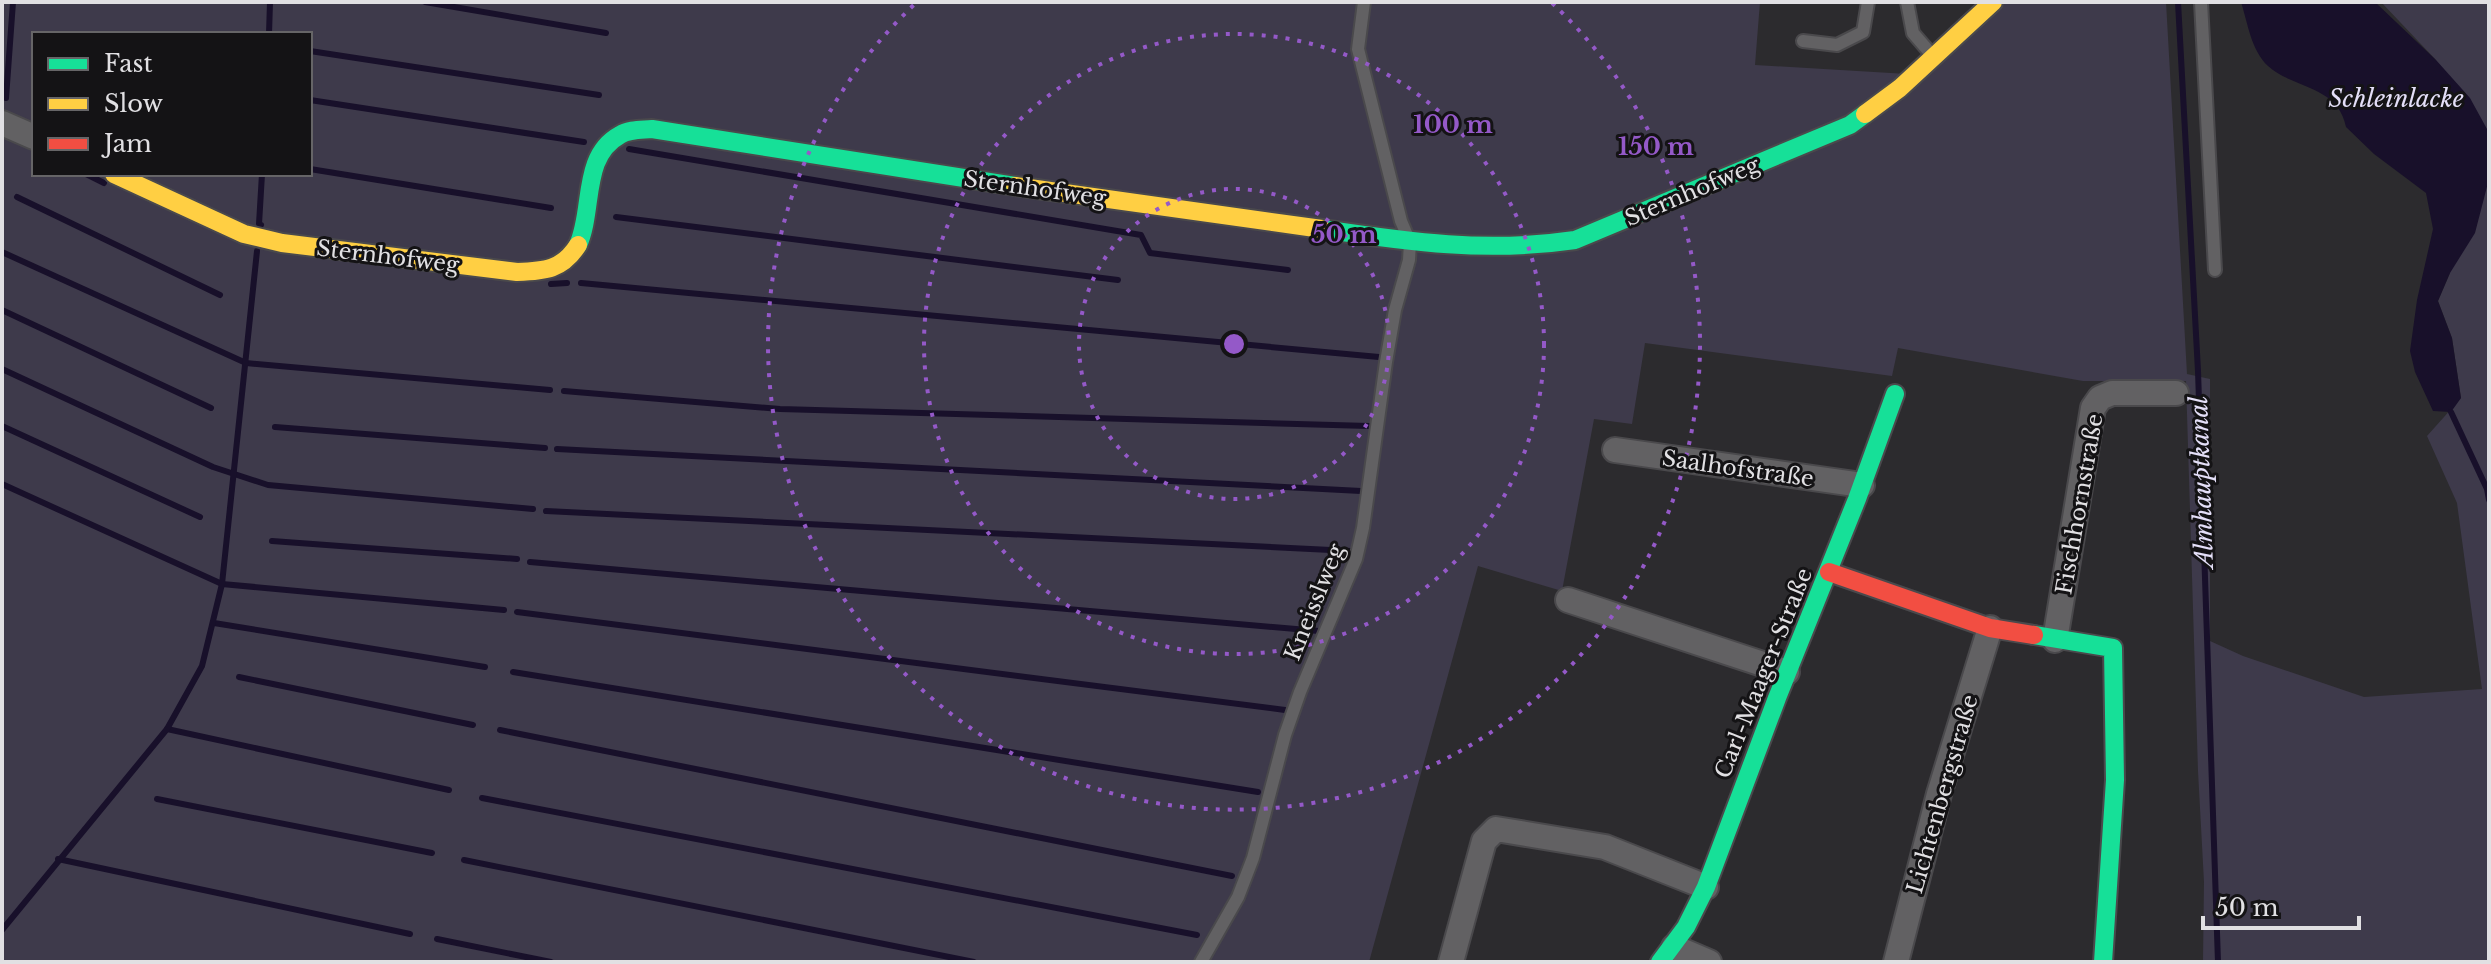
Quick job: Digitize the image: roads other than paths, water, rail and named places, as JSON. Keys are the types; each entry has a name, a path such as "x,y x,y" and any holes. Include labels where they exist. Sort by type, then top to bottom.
{"street":[{"name":"Sternhofweg","path":"118,176 244,234 282,243 517,272 546,270 570,259 584,233 590,181 602,150 622,134 652,129 939,175 1410,242 1486,248 1534,247 1575,240 1850,125 1900,88 1993,2"},
{"path":"2,123 32,136"},
{"name":"Fischhornstraße","path":"2055,640 2093,408 2100,398 2112,393 2176,393"},
{"name":"Carl-Maager-Straße","path":"1667,955 1691,922 1706,887 1895,394"},
{"name":"Saalhofstraße","path":"1615,450 1862,485"},
{"path":"1829,572 1990,628 2113,648 2115,780 2103,962"},
{"path":"1568,600 1787,672"},
{"name":"Lichtenbergstraße","path":"1896,962 1939,794 1990,628"},
{"path":"1451,962 1484,841 1496,829 1605,847 1706,887"},
{"path":"1667,955 1709,962"}],"lane":[{"path":"1364,2 1358,49 1401,221 1410,242"},
{"path":"1803,41 1837,45 1863,32 1868,2"},
{"path":"1907,2 1913,33 1933,57"},
{"path":"2201,2 2215,270"},
{"name":"Kneisslweg","path":"1201,962 1238,897 1253,858 1290,721 1356,559 1386,362 1395,310 1409,260 1410,242"}],"water":[{"name":"Schleinlacke","path":"2241,2 2375,2 2436,60 2470,98 2487,129 2489,179 2475,233 2450,273 2438,301 2452,338 2461,398 2451,412 2433,411 2415,372 2410,351 2417,300 2433,229 2426,193 2374,154 2346,127 2334,103 2313,89 2278,74 2262,60 2254,45"}],"waterway":[{"path":"6,98 13,2"},
{"path":"269,32 270,2"},
{"path":"425,2 606,33"},
{"name":"Almhauptkanal","path":"2178,2 2198,371 2218,962"},
{"path":"312,51 599,95"},
{"path":"312,100 584,142"},
{"path":"629,149 1141,235 1150,253 1288,270"},
{"path":"312,169 551,208"},
{"path":"90,176 104,183"},
{"path":"261,225 262,176"},
{"path":"17,197 220,295"},
{"path":"616,217 1118,280"},
{"path":"2,930 167,729 202,666 222,584 257,251"},
{"path":"2,252 246,363 550,390"},
{"path":"551,284 567,283"},
{"path":"581,283 1379,357"},
{"path":"2,310 211,408"},
{"path":"2,369 213,467 268,485 533,509"},
{"path":"564,391 780,409 1369,426"},
{"path":"2451,412 2487,489 2489,500"},
{"path":"2,426 200,517"},
{"path":"275,427 545,448"},
{"path":"557,449 1361,491"},
{"path":"2,484 222,584 504,610"},
{"path":"546,511 1351,551"},
{"path":"272,541 517,559"},
{"path":"530,562 1319,631"},
{"path":"517,612 1285,710"},
{"path":"214,623 485,667"},
{"path":"513,672 1258,792"},
{"path":"239,677 473,725"},
{"path":"167,729 449,790"},
{"path":"500,730 1232,876"},
{"path":"482,798 1197,935"},
{"path":"157,799 432,853"},
{"path":"58,859 410,934"},
{"path":"464,860 974,962"},
{"path":"437,939 551,962"}]}
